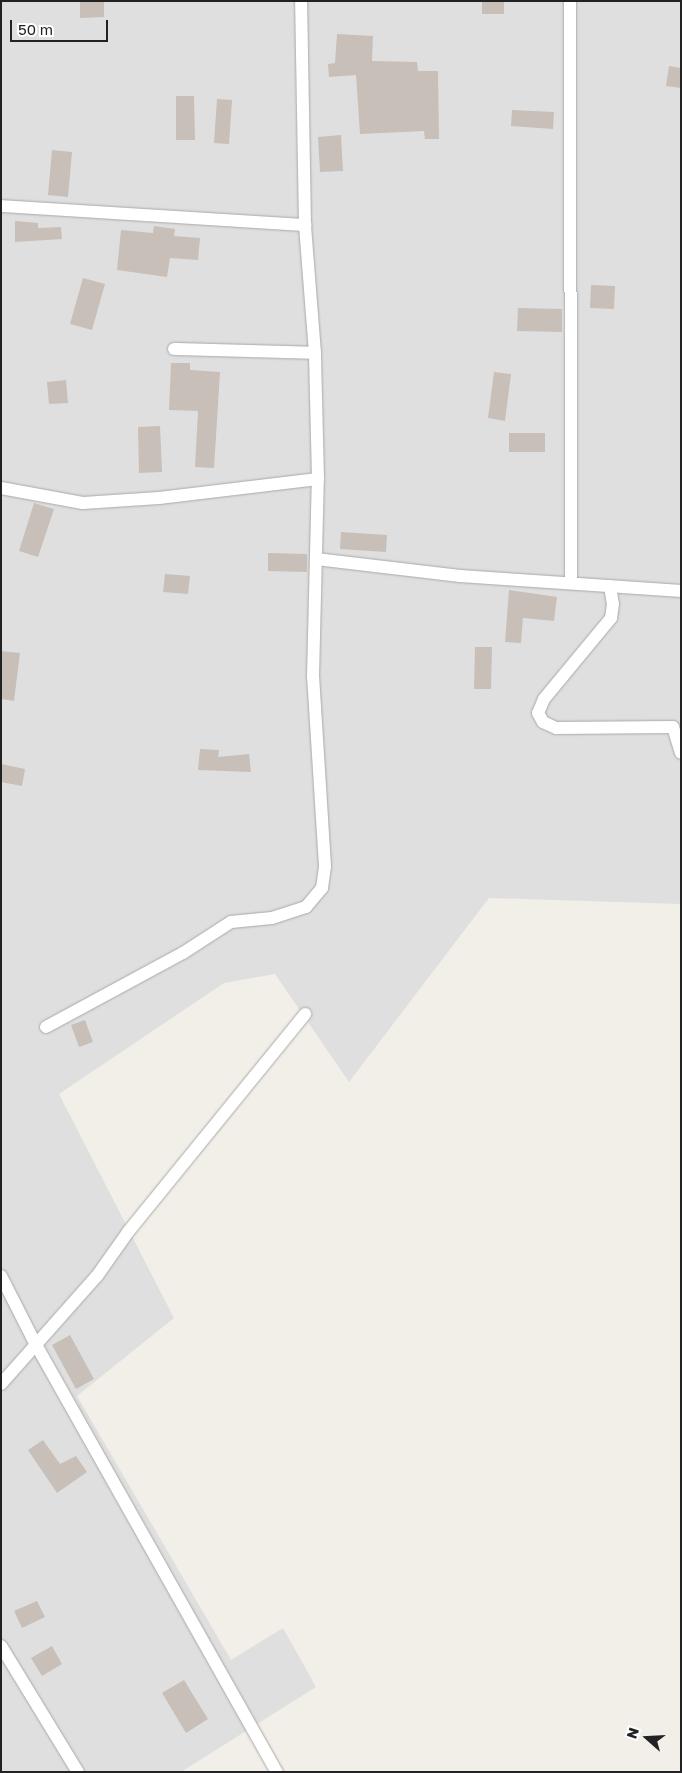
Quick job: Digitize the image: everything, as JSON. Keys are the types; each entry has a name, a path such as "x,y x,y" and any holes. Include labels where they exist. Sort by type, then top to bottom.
{"street":[{"path":"46,1027 183,953 231,922 272,918 306,907 322,888 325,866 313,676 318,479 315,353 305,225 301,1"},
{"path":"570,1 571,583"},
{"path":"1,206 305,225"},
{"path":"174,350 315,353"},
{"path":"1,488 83,502 159,498 318,479"},
{"path":"316,559 460,576 681,590"},
{"path":"610,586 613,604 611,618 544,699 538,713 543,722 556,728 677,727 681,753"},
{"path":"1,1384 35,1343 97,1276 128,1232 305,1014"},
{"path":"1,1276 35,1343 277,1772"},
{"path":"1,1646 78,1772"}],"shaded area":[{"path":"1,1 681,1 681,904 489,898 349,1082 275,974 224,983 59,1094 174,1318 77,1396 231,1660 283,1628 316,1687 181,1772 1,1772"}],"building":[{"path":"80,1 104,1 104,17 80,18"},
{"path":"482,1 504,1 504,14 482,14"},
{"path":"337,34 373,36 372,61 417,62 418,71 438,71 439,139 425,139 424,131 360,134 356,75 329,77 328,64 335,63"},
{"path":"669,66 681,68 681,88 666,86"},
{"path":"176,96 194,96 195,140 176,140"},
{"path":"217,99 232,100 229,144 214,143"},
{"path":"512,110 554,112 553,129 511,126"},
{"path":"341,135 343,171 320,172 318,137"},
{"path":"52,150 72,152 68,197 48,195"},
{"path":"15,221 38,223 38,228 61,227 62,239 15,242"},
{"path":"154,226 175,229 174,236 200,238 198,260 170,258 167,277 117,270 121,230 153,233"},
{"path":"83,278 105,284 92,330 70,324"},
{"path":"591,285 615,286 614,309 590,308"},
{"path":"518,308 562,309 562,332 517,331"},
{"path":"171,363 190,363 190,370 220,372 214,468 195,467 198,411 169,410"},
{"path":"494,372 511,374 505,421 488,418"},
{"path":"66,380 68,403 49,404 47,382"},
{"path":"160,426 162,472 139,473 138,427"},
{"path":"509,433 545,433 545,452 509,452"},
{"path":"34,503 54,509 38,557 19,551"},
{"path":"341,532 387,535 386,552 340,549"},
{"path":"268,553 307,554 307,572 268,571"},
{"path":"165,574 190,576 188,594 163,592"},
{"path":"509,590 557,597 554,621 523,618 521,643 505,642"},
{"path":"475,647 492,647 491,689 474,689"},
{"path":"1,651 20,653 14,701 1,699"},
{"path":"200,749 219,750 218,757 249,754 251,772 198,770"},
{"path":"1,764 25,769 22,786 1,782"},
{"path":"85,1020 93,1042 79,1047 71,1025"},
{"path":"70,1335 94,1379 76,1389 52,1345"},
{"path":"43,1440 60,1464 76,1456 87,1472 57,1493 28,1450"},
{"path":"37,1601 45,1617 22,1628 14,1611"},
{"path":"52,1646 62,1664 42,1676 31,1658"},
{"path":"184,1680 208,1719 186,1733 162,1693"}]}
